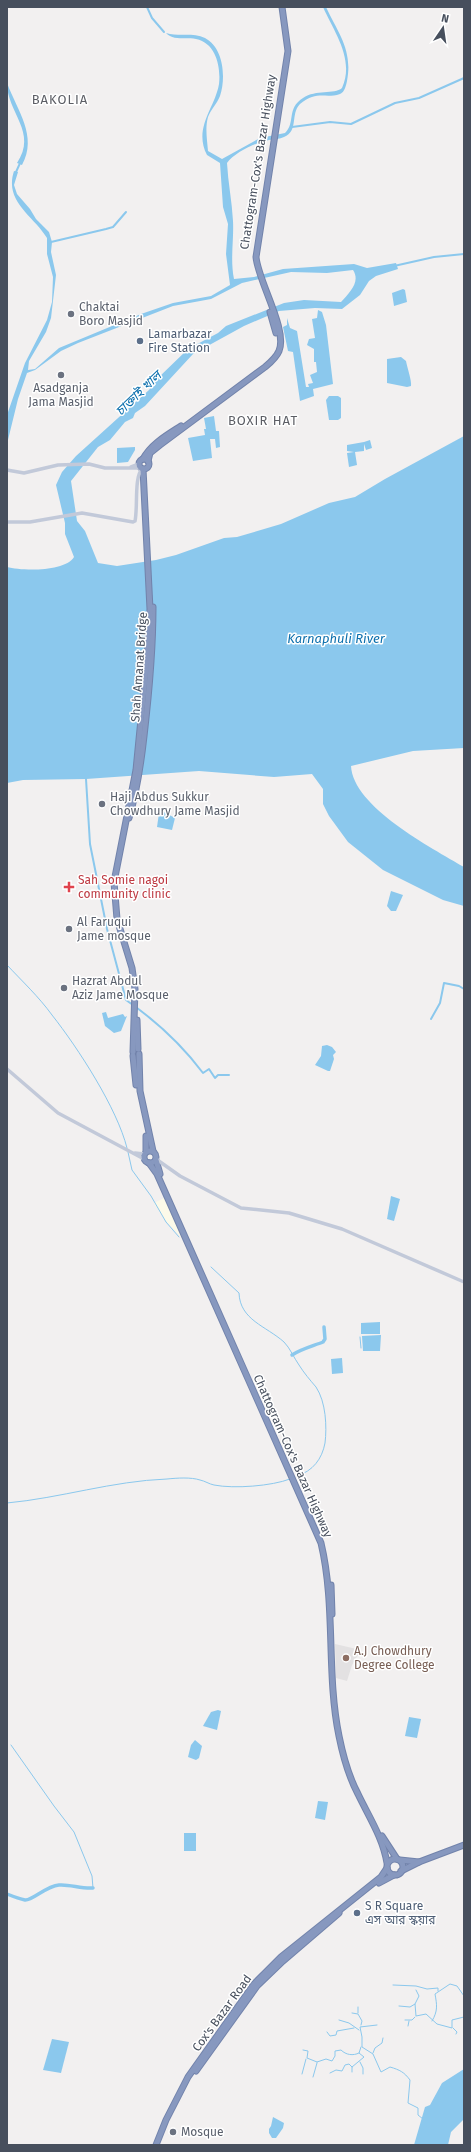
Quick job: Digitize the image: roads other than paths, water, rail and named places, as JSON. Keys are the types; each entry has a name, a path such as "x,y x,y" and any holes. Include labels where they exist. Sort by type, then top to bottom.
{"highway":[{"name":"Chattogram-Cox's Bazar Highway","path":"146,460 147,452 156,443 252,375 268,361 276,349 276,333 273,317 261,283 253,253 274,128 285,44 281,7"},
{"name":"Shah Amanat Bridge","path":"135,1005 135,968 120,918 117,888 122,849 140,771 152,658 149,528 142,468 149,465 146,460"},
{"path":"142,468 146,460"},
{"path":"135,1005 140,1091 147,1134 145,1155 149,1163 156,1159"},
{"path":"135,1005 133,1054 134,1071 147,1134"},
{"name":"Chattogram-Cox's Bazar Highway","path":"147,1134 159,1172 324,1542 330,1573 335,1681 342,1737 359,1792 398,1860"},
{"path":"145,1155 153,1151"},
{"name":"Chattogram-Cox's Bazar Highway","path":"149,1163 163,1188 321,1543 327,1575 334,1698 339,1738 357,1792 384,1846 387,1866"},
{"path":"419,1862 391,1859 387,1866 389,1872 394,1875 419,1862 464,1846"},
{"path":"398,1860 403,1865 401,1871"},
{"name":"Cox's Bazar Road","path":"156,2145 172,2107 188,2077 254,1984 280,1957 381,1877 387,1866"},
{"name":"Cox's Bazar Road","path":"160,2145 175,2108 191,2078 257,1986 331,1920 383,1879 394,1875"}],"main road":[{"path":"7,470 24,473 59,465 89,464 105,468 142,468 138,475 136,521 128,522 82,513 30,522 7,522"},
{"path":"7,1069 58,1113 134,1153 145,1155"},
{"path":"156,1159 180,1176 241,1208 289,1213 342,1230 464,1282"}],"water":[{"name":"Karnaphuli River","path":"323,7 326,7 340,34 346,51 348,70 346,86 340,94 316,96 306,100 297,108 293,127 289,134 282,138 264,141 253,145 235,155 227,163 233,221 232,264 234,279 254,277 283,269 354,264 367,268 396,263 398,269 376,276 369,281 360,295 342,309 315,308 279,311 244,326 193,354 145,406 135,413 133,418 125,422 110,440 98,447 71,481 77,521 85,531 98,563 117,566 156,560 176,555 224,538 237,537 281,524 329,503 355,497 464,436 464,748 413,751 351,766 355,781 365,796 379,811 415,838 464,867 464,906 443,900 383,870 348,842 329,816 323,804 323,789 312,774 274,777 199,771 86,779 23,780 7,783 7,567 32,570 53,568 69,562 74,557 65,534 65,523 56,485 62,472 76,456 149,390 158,378 188,349 218,333 226,326 284,303 304,300 341,302 353,287 356,279 353,270 327,273 291,272 242,283 211,299 173,306 61,351 35,370 27,373 18,399 7,444 7,415 25,363 47,320 52,302 53,277 47,254 47,238 16,200 12,182 14,171 18,172 14,185 17,194 30,209 36,219 49,232 52,242 51,252 56,275 51,318 46,332 29,361 28,370 35,369 59,348 141,314 173,303 211,296 230,285 226,254 228,224 223,207 220,163 207,155 203,145 202,136 206,118 217,93 219,84 218,63 213,51 203,41 196,39 176,38 166,33 176,35 196,35 205,38 216,49 220,56 223,72 222,89 219,99 208,117 206,134 208,151 222,159 260,138 285,133 288,129 293,111 298,102 308,95 339,90 342,88 346,67 345,56 342,46"},
{"path":"7,83 27,133 28,144 22,165 17,163 23,152 23,132 8,94"},
{"path":"403,289 405,290 407,302 394,306 392,293"},
{"path":"318,310 322,312 326,325 333,384 313,389 314,396 300,401 293,352 288,351 283,327 287,325 287,318 290,328 297,331 306,387 309,387 308,384 313,383 310,375 317,372 316,362 314,362 314,349 307,345 309,339 315,338 312,319 317,318"},
{"path":"401,357 406,361 411,386 407,387 387,383 387,359"},
{"path":"329,396 338,396 341,398 341,418 338,420 329,420 326,400"},
{"path":"214,416 216,431 219,431 220,447 216,448 215,439 210,439 212,458 193,461 188,438 205,435 204,429 206,429 204,418"},
{"path":"370,440 372,448 366,450 364,444 364,451 355,452 357,465 349,467 347,453 354,452 347,451 347,445"},
{"path":"135,447 135,450 128,462 117,463 117,448"},
{"path":"162,811 175,818 172,830 157,827 159,813"},
{"path":"391,891 403,895 396,911 391,911 387,906"},
{"path":"106,1012 108,1018 123,1014 125,1017 127,1016 121,1031 114,1033 105,1026 102,1013"},
{"path":"327,1045 332,1047 336,1052 333,1055 334,1059 330,1071 315,1065 321,1056 322,1046"},
{"path":"391,1196 400,1199 394,1221 387,1219"},
{"path":"380,1322 380,1334 361,1334 361,1323"},
{"path":"381,1335 380,1351 363,1351 362,1336"},
{"path":"342,1358 343,1373 332,1374 331,1359"},
{"path":"218,1710 221,1711 217,1730 203,1726 211,1712"},
{"path":"409,1717 421,1719 417,1738 405,1736"},
{"path":"195,1740 202,1746 199,1758 196,1760 188,1757 191,1745"},
{"path":"318,1801 328,1802 325,1820 315,1818"},
{"path":"184,1833 196,1833 196,1851 184,1851"},
{"path":"52,2039 69,2042 61,2073 43,2070"},
{"path":"464,2069 464,2119 451,2132 448,2145 414,2145 425,2107 430,2105 442,2083"},
{"path":"273,2117 284,2123 283,2128 276,2138 272,2138 269,2133"}],"waterway":[{"path":"147,7 152,18 164,32"},
{"path":"292,127 330,122 351,124 395,103 419,98 464,78"},
{"path":"16,172 21,161"},
{"path":"51,242 113,227 126,212"},
{"path":"394,266 434,257 464,254"},
{"path":"86,779 90,844 107,929 126,1000 168,1034 203,1073 209,1069 215,1078 218,1075 229,1075"},
{"path":"7,965 47,1008 85,1061 115,1115 127,1148"},
{"path":"431,1019 440,1003 444,983 459,986 464,989"},
{"path":"128,1152 132,1170 151,1196 166,1222 179,1237"},
{"path":"211,1267 239,1293 240,1302 249,1316 286,1344 301,1368 316,1387 322,1400 326,1422 324,1449 316,1464 308,1471 297,1476"},
{"path":"292,1355 303,1349 323,1342 325,1339 324,1327"},
{"path":"360,1337 361,1348"},
{"path":"7,1503 27,1501 147,1480 188,1478 202,1480 214,1485 242,1487 263,1485 290,1479"},
{"path":"11,1745 74,1832 92,1876 93,1888"},
{"path":"7,1894 28,1900 49,1888 59,1885 93,1888"},
{"path":"432,2021 436,2008 435,1994 450,1984 457,1986 464,1996"},
{"path":"393,1985 416,1986 427,1989 438,1988 438,1991"},
{"path":"415,2004 419,1996 416,1990"},
{"path":"399,2006 410,2007 415,2004 416,2016 426,2014 437,2024 452,2028 452,2020 464,2017"},
{"path":"358,2007 358,2013"},
{"path":"352,2013 358,2014 362,2021 361,2025"},
{"path":"405,2020 412,2020 415,2017"},
{"path":"339,2020 349,2023 359,2030"},
{"path":"408,2026 409,2021"},
{"path":"377,2025 360,2027 362,2047 373,2054 381,2072 390,2067 402,2072 408,2077 410,2080 408,2103 418,2108 418,2115 423,2119"},
{"path":"327,2032 330,2036 336,2035 337,2031 354,2028"},
{"path":"453,2028 457,2032 456,2034"},
{"path":"373,2053 375,2048 382,2043 383,2038"},
{"path":"352,2072 352,2067 364,2057 359,2053 361,2047"},
{"path":"303,2050 308,2051 307,2058 317,2062"},
{"path":"317,2062 326,2059 332,2061 335,2056 335,2051 341,2050 350,2054 359,2053"},
{"path":"302,2074 306,2059"},
{"path":"360,2062 363,2068 363,2074"},
{"path":"313,2077 317,2063"},
{"path":"330,2073 336,2070 342,2071 345,2065 349,2064 352,2067"}],"place":[{"name":"Chaktai Boro Masjid","path":"71,314"},
{"name":"Lamarbazar Fire Station","path":"140,341"},
{"name":"Asadganja Jama Masjid","path":"61,375"},
{"name":"Haji Abdus Sukkur Chowdhury Jame Masjid","path":"102,804"},
{"name":"Sah Somie nagoi community clinic","path":"69,887"},
{"name":"Al Faruqui Jame mosque","path":"69,929"},
{"name":"Hazrat Abdul Aziz Jame Mosque","path":"64,988"},
{"name":"A.J Chowdhury Degree College","path":"346,1658"},
{"name":"S R Square এস আর স্কয়ার","path":"357,1913"},
{"name":"Mosque","path":"173,2132"}],"district":[{"name":"BAKOLIA","path":"60,99"},
{"name":"BOXIR HAT","path":"263,420"}],"water label":[{"name":"চাক্তাই খাল","path":"138,393"}]}
